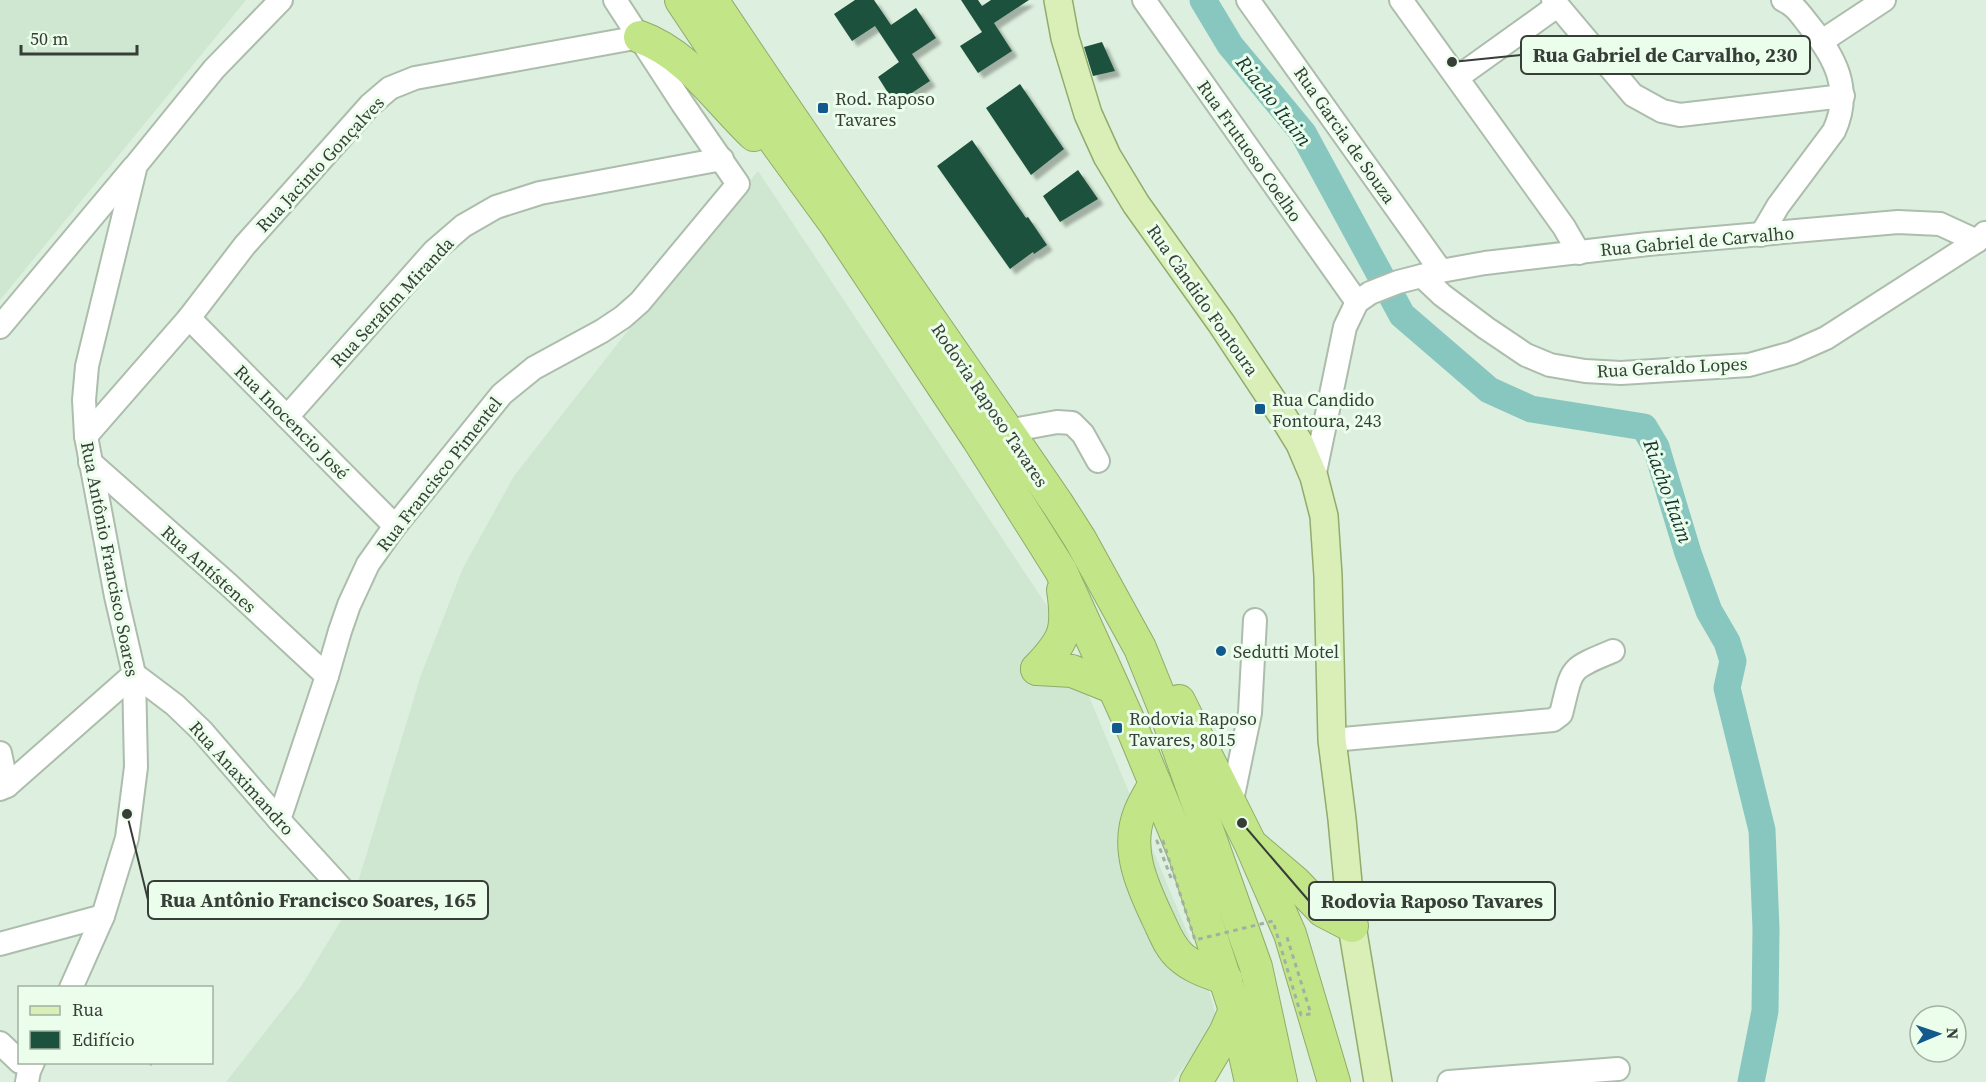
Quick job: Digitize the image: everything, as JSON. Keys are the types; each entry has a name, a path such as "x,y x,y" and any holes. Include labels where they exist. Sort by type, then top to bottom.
{"highway":[{"name":"Rodovia Raposo Tavares","path":"681,0 777,144 836,225 972,429 1061,571 1133,730 1185,856 1226,979 1251,1082"},
{"name":"Rodovia Raposo Tavares","path":"712,0 838,188 1008,431 1080,539 1140,648 1163,705 1256,967 1281,1082"},
{"path":"640,37 677,55 755,136 777,144"},
{"path":"1061,571 1066,613 1065,628 1059,644 1037,669 1072,671 1112,687"},
{"path":"1140,648 1174,691 1250,843 1290,934 1334,1082"},
{"path":"1155,783 1140,812 1135,830 1135,860 1147,895 1170,945 1180,957 1226,979"},
{"path":"1250,843 1296,883 1323,911 1352,926"},
{"path":"1196,1082 1226,1033 1235,1010"}],"main road":[{"name":"Rua Cândido Fontoura","path":"1058,0 1065,38 1088,114 1107,156 1136,204 1221,322 1284,418 1300,444 1314,477 1324,516 1328,576 1332,740 1352,926 1378,1082"}],"street":[{"name":"Rua Antônio Francisco Soares","path":"71,986 103,916 128,838 136,767 134,674 86,436 84,400 87,366 136,165 214,69 281,0"},
{"path":"615,0 682,104 722,159"},
{"name":"Rua Frutuoso Coelho","path":"1144,0 1364,297"},
{"name":"Rua Garcia de Souza","path":"1248,0 1432,273"},
{"name":"Rua Gabriel de Carvalho","path":"1401,0 1564,227 1579,252 1898,222 1940,224 1981,236"},
{"path":"1761,235 1778,206 1834,131 1840,118 1843,96 1835,62 1822,41 1797,9 1783,0"},
{"path":"1822,41 1884,0"},
{"path":"1458,77 1555,3 1633,95 1662,111 1680,115 1843,96"},
{"name":"Rua Jacinto Gonçalves","path":"86,436 189,318 245,245 370,105 390,88 415,78 640,37"},
{"name":"Rua Francisco Pimentel","path":"279,820 349,605 368,564 395,526 502,394 534,368 602,331 640,302 738,183 722,159"},
{"name":"Rua Serafim Miranda","path":"287,417 434,250 463,226 496,207 540,193 722,159"},
{"path":"0,327 136,165"},
{"name":"Rua Geraldo Lopes","path":"1432,273 1442,294 1486,328 1526,354 1551,365 1585,371 1621,373 1738,366 1792,352 1826,338 1981,236"},
{"path":"1314,477 1345,327 1364,297 1398,282 1432,273 1485,263 1579,252"},
{"name":"Rua Inocencio José","path":"189,318 395,526"},
{"path":"1008,431 1057,422 1072,423 1083,434 1098,461"},
{"name":"Rua Antístenes","path":"90,462 229,585 327,676"},
{"path":"1231,805 1250,714 1255,620"},
{"path":"1332,740 1553,720 1561,714 1569,678 1573,672 1580,664 1613,651"},
{"path":"3,788 134,674"},
{"name":"Rua Anaximandro","path":"134,674 175,705 202,731 342,890"},
{"path":"1174,691 1244,894 1256,967"},
{"path":"0,753 3,788"},
{"path":"0,944 103,916"},
{"path":"0,1043 18,1060"},
{"path":"1449,1082 1618,1069"}],"path":[{"path":"1171,878 1157,842 1163,841 1195,940 1273,921 1301,1015 1311,1014 1286,934"}],"shaded area":[{"path":"0,0 246,0 0,300"},
{"path":"758,171 1051,612 1093,706 1202,968 1218,1022 1172,1082 226,1082 302,985 352,902 421,675 463,568 514,476 655,296"}],"building":[{"path":"855,0 874,0 891,25 916,8 936,38 912,54 930,81 895,104 878,77 899,62 875,26 852,41 834,14"},
{"path":"961,0 978,0 982,6 991,0 1029,0 994,23 1012,51 978,73 960,46 982,32"},
{"path":"1102,42 1115,71 1093,76 1084,47"},
{"path":"1020,84 1064,149 1031,175 986,108"},
{"path":"972,140 1047,245 1010,269 937,166"},
{"path":"1078,170 1098,199 1060,222 1043,196"}],"waterway":[{"name":"Riacho Itaim","path":"1203,0 1230,45 1303,133 1402,315 1489,390 1531,409 1644,427 1656,447 1688,553 1709,611 1727,642 1733,661 1727,688 1762,830 1766,929 1765,1011 1751,1082"}],"place":[{"name":"Rua Gabriel de Carvalho, 230","path":"1452,62"},
{"name":"Rod. Raposo Tavares","path":"823,108"},
{"name":"Rua Candido Fontoura, 243","path":"1260,409"},
{"name":"Sedutti Motel","path":"1221,651"},
{"name":"Rodovia Raposo Tavares, 8015","path":"1117,728"},
{"name":"Rua Antônio Francisco Soares, 165","path":"127,814"},
{"name":"Rodovia Raposo Tavares","path":"1242,823"}]}
